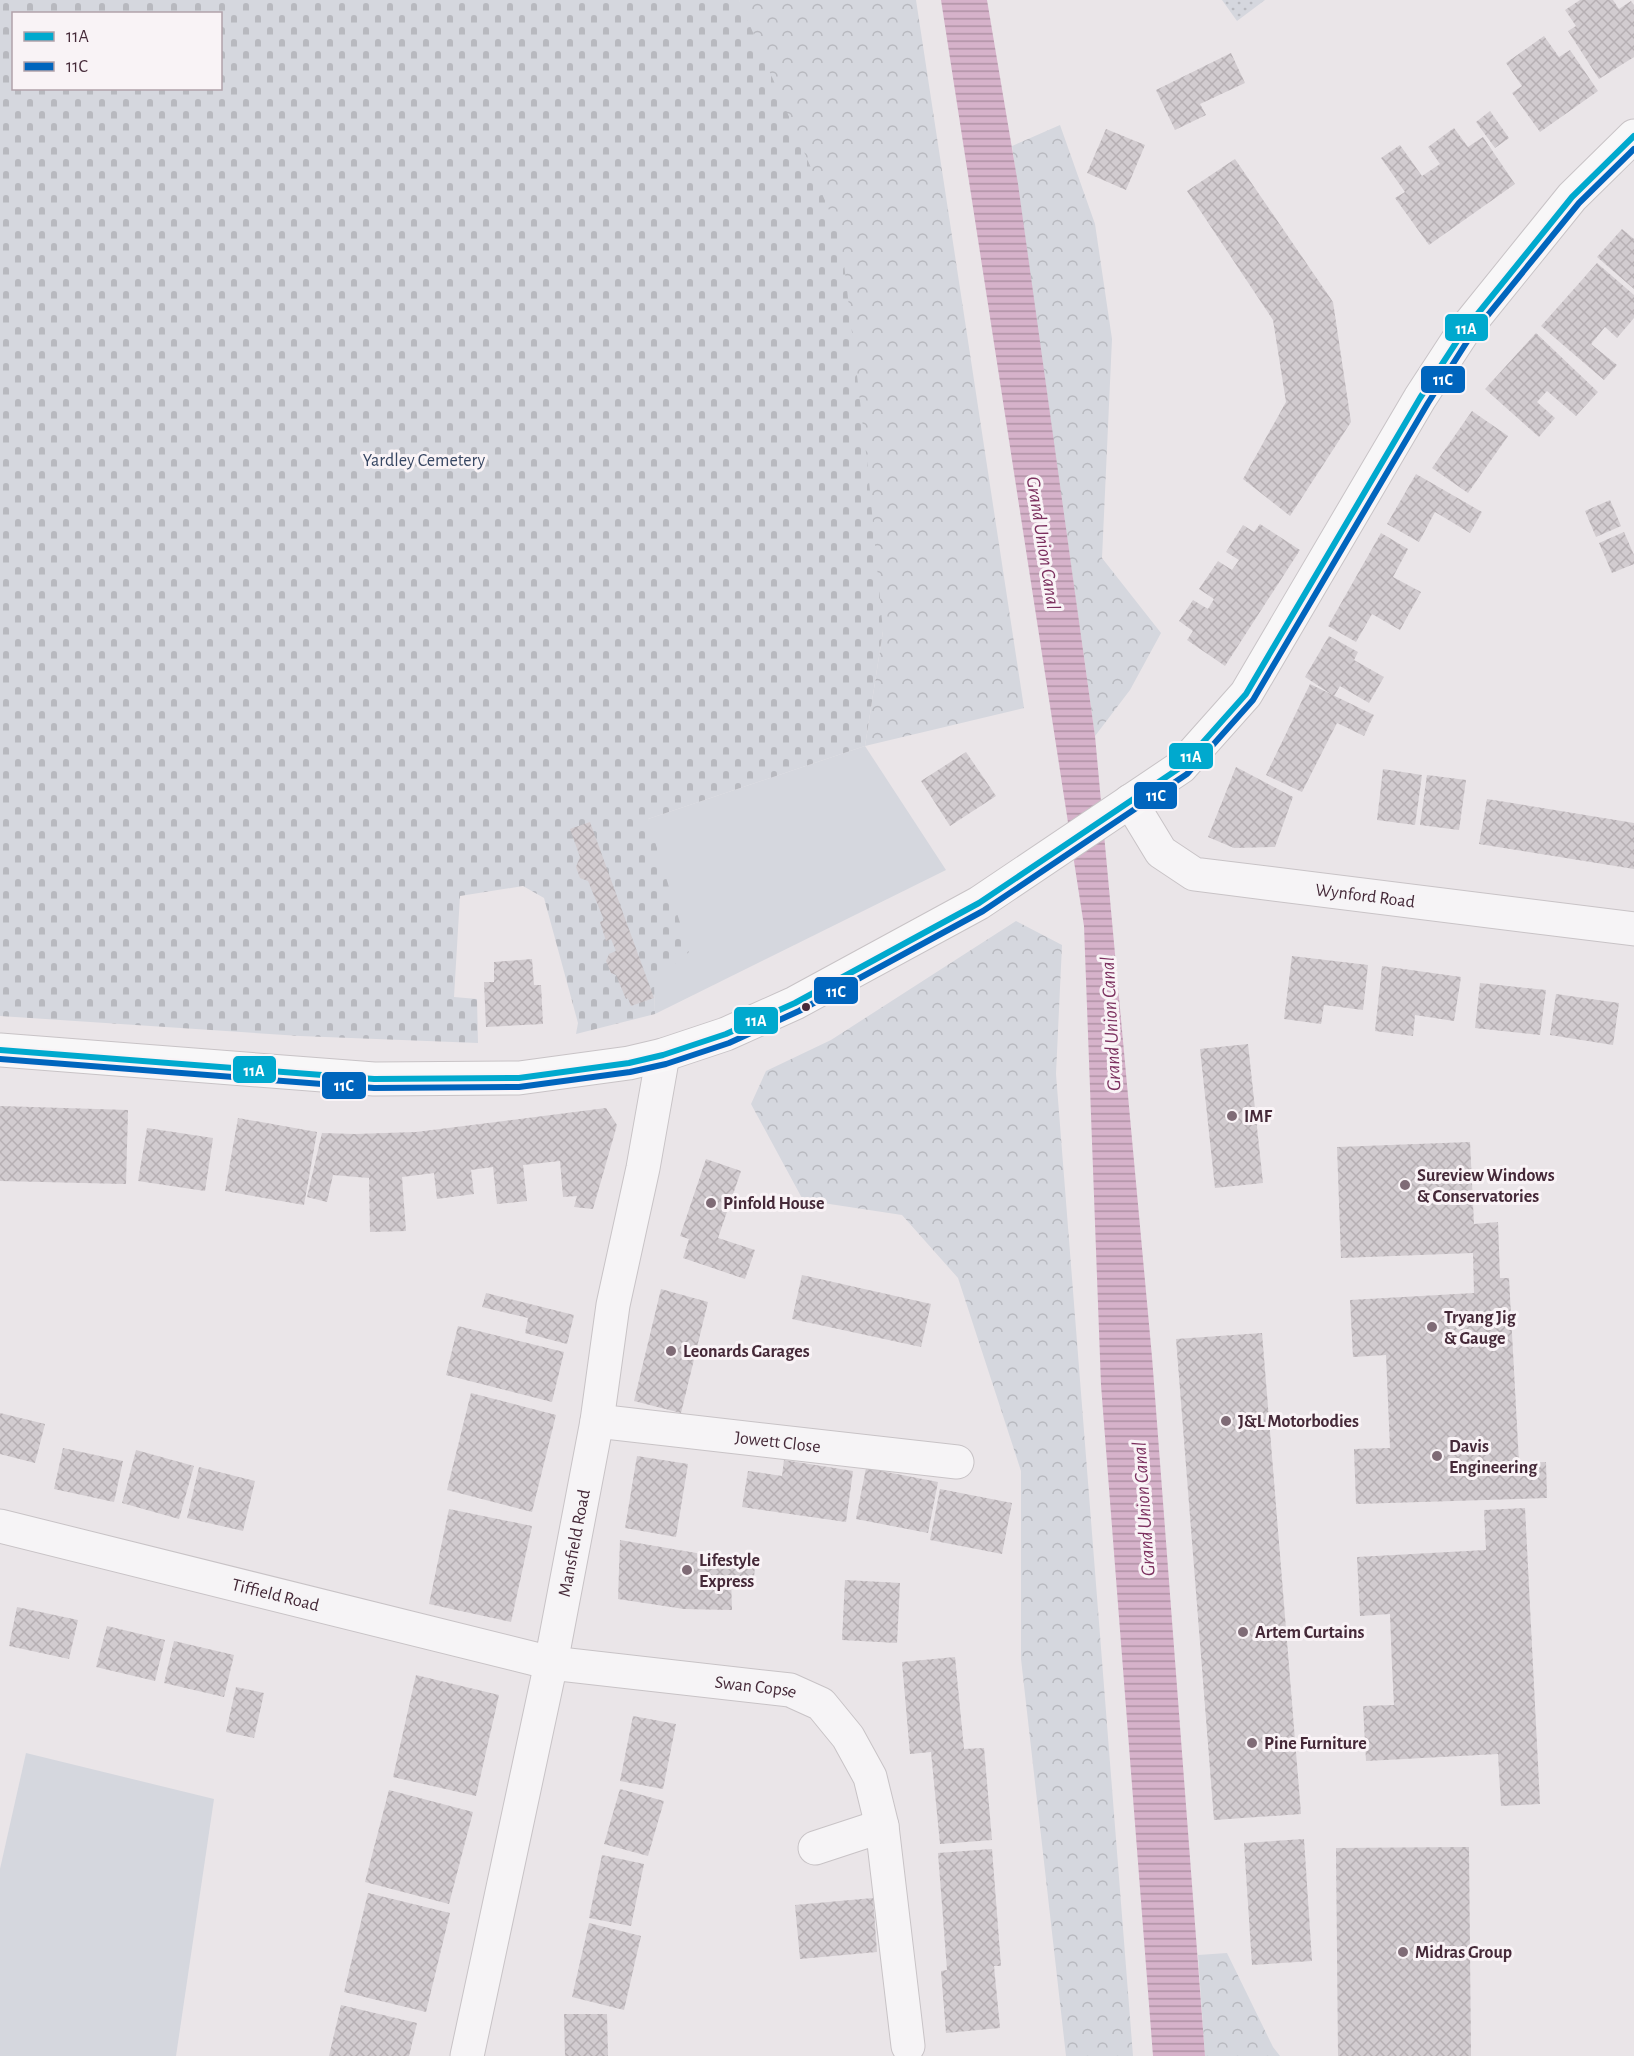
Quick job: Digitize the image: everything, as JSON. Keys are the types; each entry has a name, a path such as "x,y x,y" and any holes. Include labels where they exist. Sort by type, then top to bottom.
{"main road":[{"path":"0,1050 374,1079 519,1078 629,1063 663,1055 726,1034 795,1003 979,903 1181,767 1246,694 1420,398 1463,332 1572,197 1634,136"}],"street":[{"name":"Wynford Road","path":"1125,805 1161,852 1194,874 1634,929"},
{"name":"Mansfield Road","path":"471,2047 551,1663 597,1421 613,1305 643,1168 663,1055"},
{"name":"Jowett Close","path":"597,1421 957,1462"},
{"name":"Tiffield Road","path":"0,1526 551,1663"},
{"name":"Swan Copse","path":"551,1663 790,1690 821,1704 848,1737 870,1777 882,1826 908,2046"},
{"path":"815,1848 882,1826"}],"green space":[{"name":"Yardley Cemetery","path":"0,0 739,0 841,238 868,470 883,631 865,746 648,819 689,952 654,982 655,1014 576,1034 578,1023 544,898 523,886 460,896 454,997 477,999 478,1043 300,1036 0,1016"},
{"path":"739,0 916,0 1024,708 865,746 883,631"},
{"path":"1222,0 1265,0 1237,21"},
{"path":"1060,125 1095,224 1112,339 1102,558 1161,633 1130,690 1095,736 1012,146"},
{"path":"865,746 946,870 655,1014 648,819"},
{"path":"1016,921 1062,945 1056,1074 1133,2056 1066,2056 1021,1659 1021,1471 958,1278 902,1215 803,1200 751,1104 766,1071 831,1040"},
{"path":"26,1753 214,1799 176,2056 0,2056 0,1869"},
{"path":"1227,1953 1273,2047 1280,2056 1205,2056 1198,1955"}],"water":[{"name":"Grand Union Canal","path":"941,0 987,0 1018,184 1095,736 1152,1357 1205,2056 1153,2056 1101,1385 1084,926"}],"building":[{"path":"1580,0 1613,0 1619,9 1631,1 1634,5 1634,57 1599,79 1568,31 1576,26 1565,10"},
{"path":"1544,36 1559,57 1570,50 1598,91 1540,132 1512,93 1522,86 1506,63"},
{"path":"1231,53 1245,83 1200,104 1206,115 1175,130 1156,90"},
{"path":"1490,111 1509,138 1495,148 1476,122"},
{"path":"1454,128 1468,147 1483,137 1515,184 1429,245 1395,198 1405,192 1381,158 1400,145 1422,176 1440,164 1428,147"},
{"path":"1106,129 1145,145 1126,190 1087,173"},
{"path":"1235,159 1333,302 1351,422 1290,516 1243,479 1286,402 1273,320 1187,191"},
{"path":"1622,229 1634,239 1634,289 1597,257"},
{"path":"1597,263 1634,295 1634,318 1617,338 1605,327 1591,344 1617,365 1604,380 1541,326"},
{"path":"1536,333 1598,392 1576,416 1547,391 1537,402 1555,418 1539,437 1485,389"},
{"path":"1472,411 1508,436 1468,493 1432,468"},
{"path":"1416,474 1482,512 1470,533 1435,512 1419,542 1387,524"},
{"path":"1610,500 1621,526 1596,537 1585,511"},
{"path":"1260,524 1300,550 1225,666 1187,640 1193,631 1179,621 1193,600 1208,609 1214,599 1199,589 1218,561 1232,570 1239,560 1226,552 1243,525 1254,532"},
{"path":"1624,532 1634,555 1634,564 1612,573 1599,543"},
{"path":"1381,533 1408,549 1393,577 1421,592 1400,630 1372,614 1356,642 1328,626"},
{"path":"1329,636 1358,652 1354,660 1384,677 1369,703 1340,686 1334,696 1305,677"},
{"path":"1310,684 1374,715 1364,736 1337,723 1302,792 1266,775"},
{"path":"966,752 996,796 950,826 921,781"},
{"path":"1236,767 1293,797 1275,847 1234,848 1208,837"},
{"path":"1383,769 1422,775 1415,825 1377,820"},
{"path":"1427,775 1466,780 1459,830 1420,825"},
{"path":"1487,799 1634,823 1634,869 1479,844"},
{"path":"590,822 654,998 631,1006 616,975 611,973 606,961 609,954 616,951 611,939 606,941 600,922 604,920 588,881 580,878 576,867 580,857 570,829"},
{"path":"1292,956 1368,965 1363,1010 1324,1005 1321,1024 1284,1019"},
{"path":"532,959 534,985 541,985 543,1024 486,1027 484,982 494,982 494,962"},
{"path":"1382,966 1461,977 1454,1021 1415,1015 1413,1036 1375,1031"},
{"path":"1480,983 1546,990 1540,1035 1475,1028"},
{"path":"1556,994 1619,1003 1613,1045 1550,1035"},
{"name":"IMF","path":"1248,1044 1263,1183 1215,1188 1200,1049"},
{"path":"0,1106 128,1110 126,1184 0,1181"},
{"path":"606,1108 617,1125 593,1209 574,1207 577,1196 563,1197 560,1161 523,1165 527,1201 497,1204 493,1167 471,1170 474,1194 437,1199 434,1173 402,1177 406,1231 370,1232 369,1178 333,1175 327,1202 307,1197 322,1133 416,1132"},
{"path":"238,1118 317,1132 304,1205 225,1191"},
{"path":"147,1128 213,1138 205,1191 138,1181"},
{"path":"1470,1142 1474,1224 1498,1222 1500,1278 1509,1278 1519,1463 1546,1462 1547,1498 1356,1504 1354,1449 1390,1448 1386,1355 1353,1357 1350,1300 1474,1293 1473,1253 1341,1258 1337,1147"},
{"name":"Pinfold House","path":"706,1159 741,1171 718,1238 755,1250 745,1279 683,1258 689,1239 680,1236"},
{"path":"802,1275 931,1304 921,1347 792,1319"},
{"name":"Leonards Garages","path":"661,1289 708,1302 681,1413 634,1401"},
{"path":"486,1293 574,1315 567,1344 525,1333 528,1318 482,1307"},
{"path":"458,1326 564,1352 552,1402 446,1375"},
{"path":"1262,1333 1301,1814 1214,1820 1176,1339"},
{"path":"471,1393 556,1415 532,1512 447,1490"},
{"path":"0,1413 45,1424 35,1463 0,1454"},
{"path":"63,1448 123,1461 114,1502 54,1489"},
{"path":"136,1450 194,1466 179,1519 122,1503"},
{"path":"637,1456 688,1464 676,1537 625,1528"},
{"path":"784,1460 853,1471 846,1522 742,1507 748,1471 782,1476"},
{"path":"199,1467 255,1481 243,1531 187,1518"},
{"path":"866,1468 938,1482 928,1533 856,1519"},
{"path":"940,1489 1012,1503 1002,1554 930,1540"},
{"path":"1525,1508 1540,1804 1501,1806 1498,1754 1366,1761 1363,1706 1394,1705 1390,1614 1360,1616 1357,1557 1486,1550 1484,1510"},
{"path":"449,1509 532,1526 511,1622 429,1604"},
{"name":"Lifestyle Express","path":"620,1540 755,1563 754,1579 731,1577 732,1610 684,1609 618,1599"},
{"path":"845,1580 900,1583 897,1643 842,1640"},
{"path":"17,1607 78,1620 69,1659 9,1646"},
{"path":"107,1626 165,1640 155,1681 96,1667"},
{"path":"174,1641 234,1655 224,1697 164,1683"},
{"path":"955,1657 964,1749 984,1748 992,1840 940,1844 931,1752 910,1754 902,1662"},
{"path":"416,1675 499,1695 476,1796 393,1777"},
{"path":"236,1687 264,1693 254,1738 226,1732"},
{"path":"633,1716 676,1724 663,1789 620,1781"},
{"path":"620,1789 664,1801 648,1856 604,1844"},
{"path":"389,1790 473,1812 449,1904 365,1882"},
{"path":"1304,1839 1312,1961 1252,1965 1244,1843"},
{"name":"Midras Group","path":"1469,1847 1471,2056 1338,2056 1336,1848"},
{"path":"992,1849 1001,1966 994,1966 1000,2028 946,2033 941,1971 947,1970 938,1853"},
{"path":"602,1855 644,1864 631,1926 589,1918"},
{"path":"368,1893 450,1913 426,2012 344,1992"},
{"path":"873,1898 877,1952 800,1959 795,1905"},
{"path":"589,1923 641,1936 624,2010 572,1997"},
{"path":"341,2005 417,2023 409,2056 329,2056"},
{"path":"564,2014 607,2014 608,2056 565,2056"}],"transit line":[{"name":"11A","path":"0,1050 374,1079 519,1078 629,1063 663,1055 726,1034 795,1003 979,903 1181,767 1246,694 1420,398 1463,332 1572,197 1634,136"},
{"name":"11C","path":"0,1059 374,1088 519,1087 630,1072 666,1064 729,1043 799,1011 983,911 1187,774 1253,700 1428,403 1470,337 1579,203 1634,149"}],"place":[{"name":"IMF","path":"1232,1116"},
{"name":"Sureview Windows & Conservatories","path":"1405,1185"},
{"name":"Pinfold House","path":"711,1203"},
{"name":"Tryang Jig & Gauge","path":"1432,1327"},
{"name":"Leonards Garages","path":"671,1351"},
{"name":"J&L Motorbodies","path":"1226,1421"},
{"name":"Davis Engineering","path":"1437,1456"},
{"name":"Lifestyle Express","path":"687,1570"},
{"name":"Artem Curtains","path":"1243,1632"},
{"name":"Pine Furniture","path":"1252,1743"},
{"name":"Midras Group","path":"1403,1952"}]}
